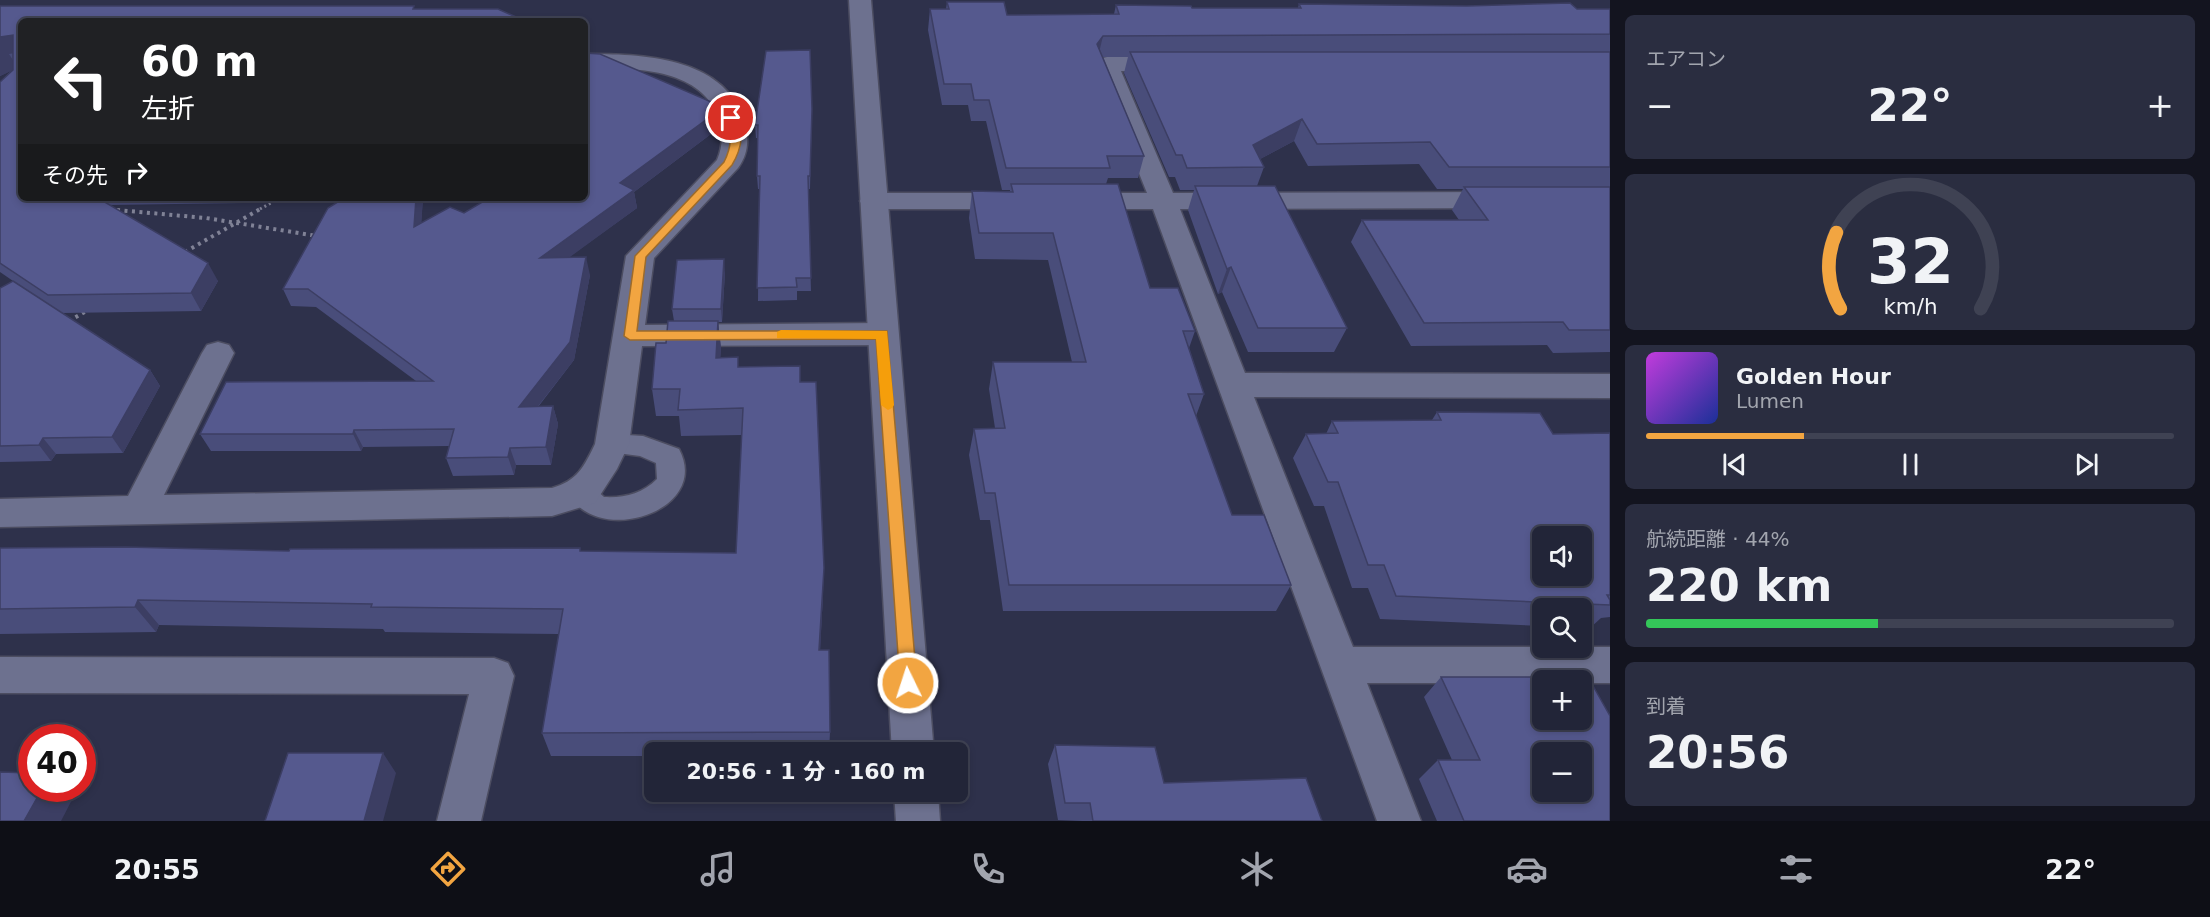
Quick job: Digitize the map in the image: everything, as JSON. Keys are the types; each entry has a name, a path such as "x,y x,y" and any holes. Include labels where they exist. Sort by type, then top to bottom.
{"street":[{"path":"860,0 912,742"},
{"path":"0,513 552,502 582,493 600,469 612,444 630,336 640,256 729,163 736,149 736,131 724,100 710,87 685,75 640,62 588,62"},
{"path":"1191,64 1107,64 1163,200 1399,821"},
{"path":"873,201 1528,200"},
{"path":"630,336 882,334"},
{"path":"139,510 218,353"},
{"path":"1233,385 1610,386"},
{"path":"1340,665 1610,665"},
{"path":"0,675 494,676 459,821"},
{"path":"917,802 918,821"}],"lane":[{"path":"582,493 596,506 614,508 640,504 663,495 672,479 669,457 643,446 612,444"}],"path":[{"path":"181,255 275,201"},
{"path":"114,210 239,223 267,230 322,236"},
{"path":"61,326 91,308"}],"building":[{"path":"947,2 1004,2 1007,15 1119,14 1116,5 1301,8 1299,4 1467,6 1570,3 1577,9 1610,9 1610,34 1103,36 1097,44 1144,156 1107,156 1110,168 1006,168 989,100 974,100 971,84 944,84 930,9 949,9"},
{"path":"0,6 414,6 413,9 498,9 518,18 18,18 18,201 103,201 208,263 191,293 48,295 0,263 0,82 13,70 13,35 0,37"},
{"path":"810,50 812,109 810,176 808,176 811,278 796,278 797,287 757,288 760,176 757,176 758,125 755,125 766,51"},
{"path":"1130,52 1610,52 1610,167 1449,167 1430,142 1317,144 1302,119 1253,145 1264,167 1187,168 1182,155 1176,155"},
{"path":"588,53 600,54 716,104 718,111 620,183 634,190 540,258 586,257 570,342 519,407 553,406 546,447 510,448 508,457 446,458 454,429 354,430 353,434 200,434 226,382 433,381 308,289 283,289 328,208 339,201 416,201 414,227 450,207 464,213 484,201 588,201"},
{"path":"1011,184 1118,184 1150,288 1178,288 1195,331 1183,331 1204,394 1188,394 1232,515 1264,515 1291,585 1009,585 995,493 985,493 974,429 1005,428 993,362 1086,362 1053,233 979,233 972,191 1013,192"},
{"path":"1195,186 1275,186 1347,328 1258,328 1231,267 1227,269"},
{"path":"1464,187 1610,187 1610,330 1569,330 1563,322 1424,323 1362,220 1488,220"},
{"path":"724,259 721,309 672,309 677,260"},
{"path":"13,281 150,370 112,437 43,438 39,445 0,446 0,288"},
{"path":"668,321 718,321 716,358 738,357 738,367 800,366 800,382 816,382 824,568 819,650 829,650 830,732 542,733 563,609 371,607 372,604 138,600 135,607 0,609 0,548 126,547 289,551 290,549 580,548 580,551 736,553 743,408 678,410 680,389 652,389 656,343 666,343"},
{"path":"1437,412 1540,413 1553,434 1610,433 1610,595 1607,595 1610,605 1592,604 1592,598 1532,598 1532,602 1396,596 1384,565 1368,565 1338,482 1328,482 1306,434 1338,433 1332,421 1441,420"},
{"path":"1441,677 1532,677 1532,730 1592,730 1592,684 1610,716 1610,821 1464,821 1438,760 1480,760"},
{"path":"1055,745 1155,747 1164,783 1306,778 1322,821 1093,821 1090,803 1065,803"},
{"path":"288,753 383,753 364,821 265,821"},
{"path":"0,772 18,773 18,802 35,802 24,821 0,821"}],"slow traffic":[{"path":"781,335 882,334 888,405"}],"route":[{"path":"731,118 736,131 736,149 729,163 640,256 630,336 882,334 908,683"}]}
